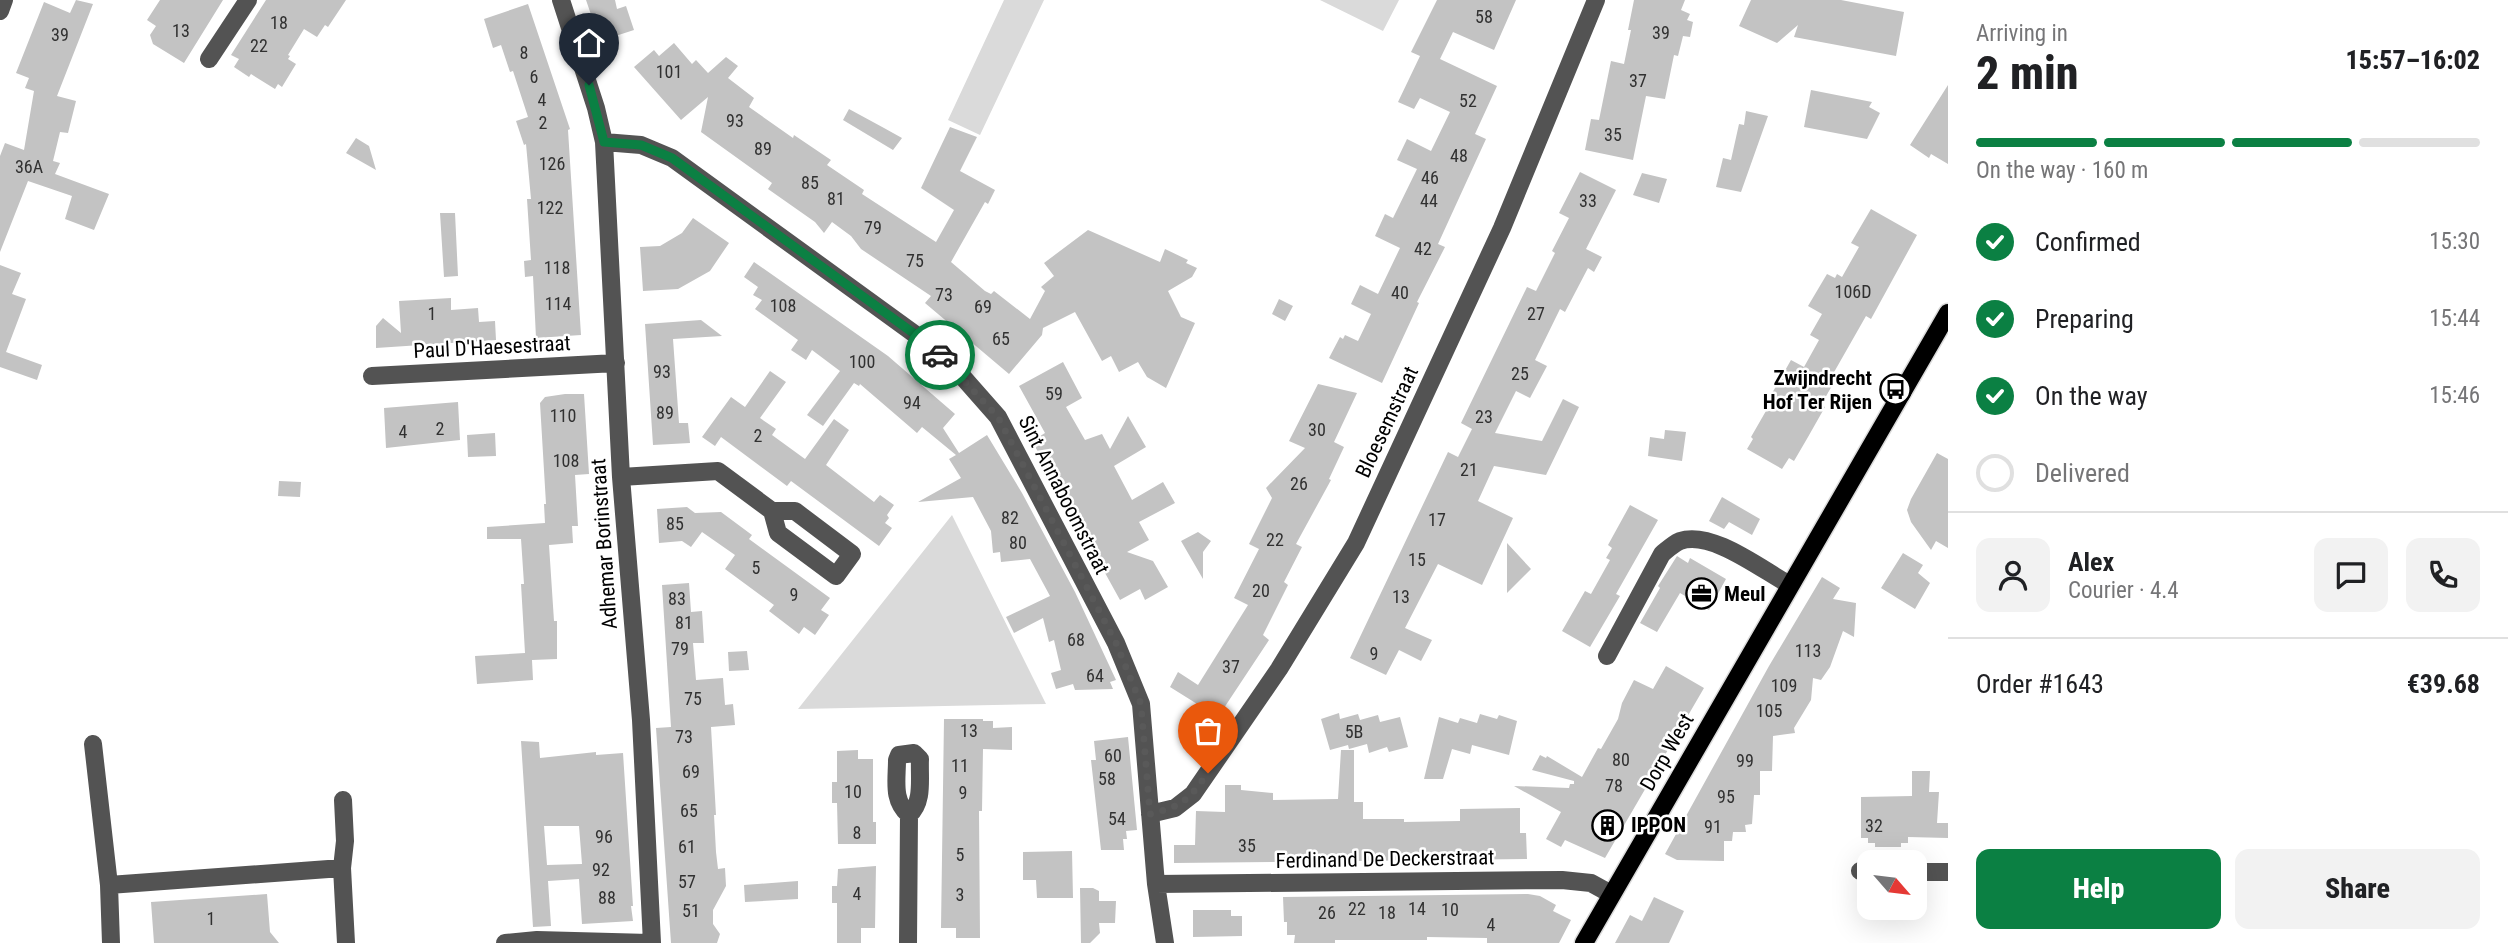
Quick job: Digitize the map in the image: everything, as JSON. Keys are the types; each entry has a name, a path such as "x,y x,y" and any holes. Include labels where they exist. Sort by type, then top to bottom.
{"main road":[{"name":"Dorp West","path":"1584,943 1948,313"}],"street":[{"path":"0,11 4,0"},
{"path":"209,59 248,0"},
{"name":"Adhemar Borinstraat","path":"561,0 596,108 604,142 621,477 641,720 650,943"},
{"name":"Bloesemstraat","path":"1150,814 1175,808 1193,794 1279,669 1356,543 1502,228 1596,0"},
{"name":"Sint Annaboomstraat","path":"604,142 641,145 672,158 927,343 961,375 998,417 1116,643 1141,704 1156,884 1165,943"},
{"name":"Paul D'Haesestraat","path":"372,376 616,363"},
{"path":"621,477 718,471 772,511"},
{"path":"1607,656 1662,554 1673,544 1683,540 1698,539 1723,546 1790,585"},
{"path":"93,744 109,885 111,943"},
{"path":"343,800 345,841 342,869 346,943"},
{"path":"908,943 909,816"},
{"path":"109,885 342,869"},
{"path":"1927,872 1948,872"},
{"name":"Ferdinand De Deckerstraat","path":"1156,884 1562,880 1591,883 1611,894"},
{"path":"505,943 650,943"}],"shaded area":[{"path":"1004,0 1044,0 980,135 948,120"},
{"path":"1320,0 1399,0 1383,31"},
{"path":"952,515 1046,704 798,709"}],"building":[{"path":"76,0 93,4 57,96 76,101 68,133 60,132 53,161 60,163 55,174 109,194 94,230 65,219 72,196 28,181 0,252 0,156 5,143 24,150 34,91 25,88 29,78 16,73 44,2 70,13"},
{"path":"160,0 223,0 184,63 153,44 150,35 156,26 147,20"},
{"path":"266,0 346,0 328,27 325,25 317,37 304,29 288,55 288,59 296,64 282,87 278,84 275,89 234,67 239,59 231,55"},
{"path":"586,0 615,0 617,9 626,6 634,30 600,41"},
{"path":"1437,0 1516,0 1494,50 1453,32 1440,59 1497,86 1475,134 1486,139 1438,244 1445,247 1417,302 1419,303 1382,383 1329,358 1340,337 1343,339 1345,335 1358,341 1371,314 1351,304 1360,285 1378,294 1400,248 1375,236 1385,214 1393,218 1417,169 1397,160 1407,139 1431,151 1450,112 1420,98 1414,109 1398,102 1420,56 1411,52"},
{"path":"1634,0 1685,0 1681,10 1690,14 1687,20 1693,22 1690,37 1683,36 1678,56 1674,55 1665,99 1646,96 1633,160 1585,150 1591,119 1599,120 1611,61 1624,64"},
{"path":"1751,0 1841,0 1904,12 1896,56 1794,37 1798,25 1777,43 1739,26"},
{"path":"528,4 570,129 581,335 536,338 533,276 525,277 524,261 531,260 527,199 531,199 526,144 524,145 516,121 528,117 513,71 510,72 501,45 493,48 484,19"},
{"path":"674,43 692,64 696,60 708,73 726,57 738,66 728,78 754,98 749,107 793,138 794,135 831,160 827,165 864,190 862,194 936,242 954,210 921,188 950,127 977,137 960,171 995,190 988,204 985,202 951,262 985,291 991,294 994,291 1030,319 1045,291 1041,287 1054,276 1044,263 1088,230 1160,262 1165,249 1188,260 1186,263 1197,268 1192,277 1168,291 1181,317 1195,323 1166,388 1147,377 1138,362 1119,372 1111,356 1102,361 1075,312 1043,328 1042,335 1009,374 925,303 931,296 861,249 851,236 832,222 824,233 815,222 768,189 772,183 701,132 708,97 681,120 634,67 654,50 659,56"},
{"path":"1948,85 1948,164 1931,154 1929,158 1910,145"},
{"path":"1811,90 1872,102 1869,107 1880,113 1867,139 1804,127"},
{"path":"849,109 902,138 893,150 843,120"},
{"path":"1746,111 1768,116 1741,192 1716,187 1723,158 1731,160 1739,124 1744,125"},
{"path":"356,138 369,146 376,170 346,153"},
{"path":"1580,172 1616,190 1586,249 1602,257 1594,272 1588,268 1565,312 1560,309 1535,360 1547,366 1530,398 1516,391 1495,433 1542,441 1563,399 1579,407 1546,475 1494,466 1478,501 1513,518 1482,585 1438,564 1405,628 1432,640 1421,661 1399,650 1386,675 1350,658 1448,452 1458,457 1472,429 1461,423 1527,287 1536,291 1555,253 1552,251 1569,218 1559,213"},
{"path":"1642,173 1667,179 1659,203 1633,195"},
{"path":"1871,209 1917,235 1871,319 1866,316 1829,381 1833,384 1821,405 1825,407 1808,437 1794,461 1789,458 1782,469 1747,449 1753,439 1751,437 1791,360 1804,367 1819,340 1810,335 1822,314 1808,306 1827,274 1835,278 1837,274 1842,277 1859,247 1851,243"},
{"path":"440,213 455,213 458,276 444,277"},
{"path":"693,218 729,243 710,271 678,289 643,291 640,247 660,246 682,233"},
{"path":"754,262 888,356 955,414 943,428 959,453 987,435 1022,493 1075,592 1116,680 1110,682 1113,689 1075,690 1073,684 1056,689 1051,673 1061,670 1054,640 1049,642 1043,618 1014,633 1006,617 1050,596 1030,559 1001,562 1000,552 993,553 991,531 973,497 918,502 961,478 949,459 956,455 922,427 917,433 860,384 859,386 854,383 823,426 807,415 840,371 812,350 806,360 791,350 798,340 755,309 762,300 753,295 758,287 744,277"},
{"path":"0,265 21,273 12,294 26,299 6,352 42,365 37,380 0,367"},
{"path":"451,298 451,310 478,308 479,322 495,321 496,340 376,348 376,326 383,318 401,333 399,301"},
{"path":"1279,299 1293,306 1285,321 1272,314"},
{"path":"701,320 722,336 673,339 679,423 688,423 690,443 653,445 645,324"},
{"path":"1063,362 1082,398 1066,407 1085,440 1102,434 1110,449 1128,416 1146,447 1114,466 1132,500 1163,482 1175,503 1139,522 1149,540 1127,552 1153,561 1168,587 1145,600 1140,589 1120,600 1032,441 1045,433 1019,386"},
{"path":"770,371 786,382 760,418 776,429 772,435 805,459 834,419 849,430 826,465 874,502 880,495 894,505 885,523 892,528 879,546 791,481 787,486 721,437 715,446 702,437 731,397 745,407"},
{"path":"1318,384 1357,393 1334,442 1344,447 1329,479 1331,480 1296,544 1302,547 1284,582 1288,585 1263,635 1269,640 1218,717 1170,687 1178,672 1198,685 1248,605 1234,598 1259,549 1249,544 1272,498 1266,488 1305,448 1289,441"},
{"path":"584,394 589,474 575,475 578,526 572,526 573,543 549,545 554,621 557,621 557,659 532,660 533,680 477,684 475,656 525,653 521,539 487,539 487,527 545,523 540,403 545,397"},
{"path":"458,402 460,440 386,448 384,408"},
{"path":"1665,430 1686,432 1682,461 1648,456 1650,437 1664,439"},
{"path":"495,433 496,456 468,457 467,435"},
{"path":"1937,453 1948,459 1948,548 1936,541 1931,550 1911,522 1907,510"},
{"path":"279,481 301,482 300,497 278,496"},
{"path":"1722,497 1760,519 1752,535 1729,522 1724,529 1709,521"},
{"path":"1630,505 1658,520 1616,594 1620,596 1590,647 1562,631 1585,591 1591,594 1610,560 1606,558 1612,548 1608,545"},
{"path":"687,507 695,513 721,512 752,535 749,539 830,598 821,610 829,615 815,635 804,627 799,634 769,611 774,605 725,569 735,555 702,532 691,547 682,541 659,543 657,509"},
{"path":"1198,532 1211,541 1203,552 1203,579 1181,541"},
{"path":"1507,543 1531,569 1507,593"},
{"path":"1903,553 1923,565 1918,573 1930,583 1915,609 1881,588"},
{"name":"Meul","path":"1677,556 1688,563 1690,558 1726,579 1709,610 1680,593 1657,632 1640,623 1660,588 1658,586"},
{"path":"1822,577 1840,588 1833,599 1856,603 1854,637 1843,631 1830,667 1821,680 1813,678 1811,700 1794,728 1795,733 1773,736 1772,771 1760,771 1760,795 1754,795 1752,824 1745,825 1746,832 1733,832 1732,841 1724,841 1724,861 1677,860 1665,854 1769,666"},
{"path":"689,583 691,612 702,611 704,643 693,643 696,680 723,678 725,705 733,704 735,725 711,727 716,852 718,869 725,868 726,886 713,910 713,924 720,934 717,943 671,943 656,728 671,727 662,585"},
{"path":"747,651 749,670 729,671 728,652"},
{"path":"1666,666 1704,688 1605,858 1565,840 1561,847 1546,839 1561,812 1514,786 1569,788 1574,781 1532,770 1540,755 1546,758 1547,756 1582,777 1618,719 1622,703 1634,680 1653,689"},
{"path":"1339,713 1340,719 1358,714 1360,720 1378,715 1380,722 1400,717 1408,747 1389,752 1387,747 1369,753 1367,744 1330,750 1321,719"},
{"path":"1480,714 1497,719 1499,715 1517,721 1509,755 1472,745 1470,754 1452,749 1443,779 1424,779 1439,717 1458,723 1460,718 1477,723"},
{"path":"944,719 983,719 993,721 993,728 1012,727 1012,750 983,749 982,811 979,811 980,938 956,938 956,928 941,928"},
{"path":"1128,737 1137,830 1126,831 1127,839 1123,839 1124,850 1101,850 1091,760 1096,760 1094,741"},
{"path":"521,741 539,742 540,758 596,752 596,755 623,753 633,921 582,924 579,879 548,881 551,926 533,927","holes":["544,826 579,826 582,864 547,865"]},
{"path":"858,750 858,759 873,759 873,822 876,822 876,844 838,844 837,803 832,803 832,782 837,782 837,751"},
{"path":"1341,750 1354,750 1354,802 1363,802 1363,819 1404,819 1404,822 1460,821 1460,809 1520,808 1520,833 1526,833 1527,859 1174,863 1174,845 1195,845 1196,811 1225,812 1225,785 1241,785 1241,790 1273,793 1273,800 1338,799"},
{"path":"1912,771 1930,771 1929,792 1939,792 1937,823 1948,823 1948,838 1908,837 1908,843 1901,843 1901,847 1875,847 1875,843 1868,843 1868,838 1861,838 1861,797 1912,796"},
{"path":"1072,851 1073,898 1037,898 1036,880 1023,880 1023,852"},
{"path":"876,866 875,928 861,928 861,943 837,943 837,903 832,903 832,886 837,886 838,869"},
{"path":"798,881 798,899 745,902 744,885"},
{"path":"1080,888 1099,891 1099,901 1116,901 1115,923 1099,923 1100,933 1090,943 1081,943"},
{"path":"267,894 270,932 279,943 154,943 151,902"},
{"path":"1540,896 1556,905 1553,911 1571,920 1559,943 1487,943 1487,938 1427,937 1427,940 1294,943 1295,935 1287,935 1287,922 1284,922 1283,897"},
{"path":"1654,897 1684,911 1669,943 1615,943 1630,915 1642,921"},
{"path":"1193,910 1231,910 1231,916 1242,916 1242,936 1193,937"}],"way so far":[{"path":"940,355 998,417 1116,643 1141,704 1150,814 1175,808 1193,794 1208,773"}],"place":[{"name":"Zwijndrecht Hof Ter Rijen","path":"1895,390"},
{"name":"Meul","path":"1701,594"},
{"name":"IPPON","path":"1608,825"}],"route":[{"path":"589,85 604,142 641,145 672,158 940,355"}]}
